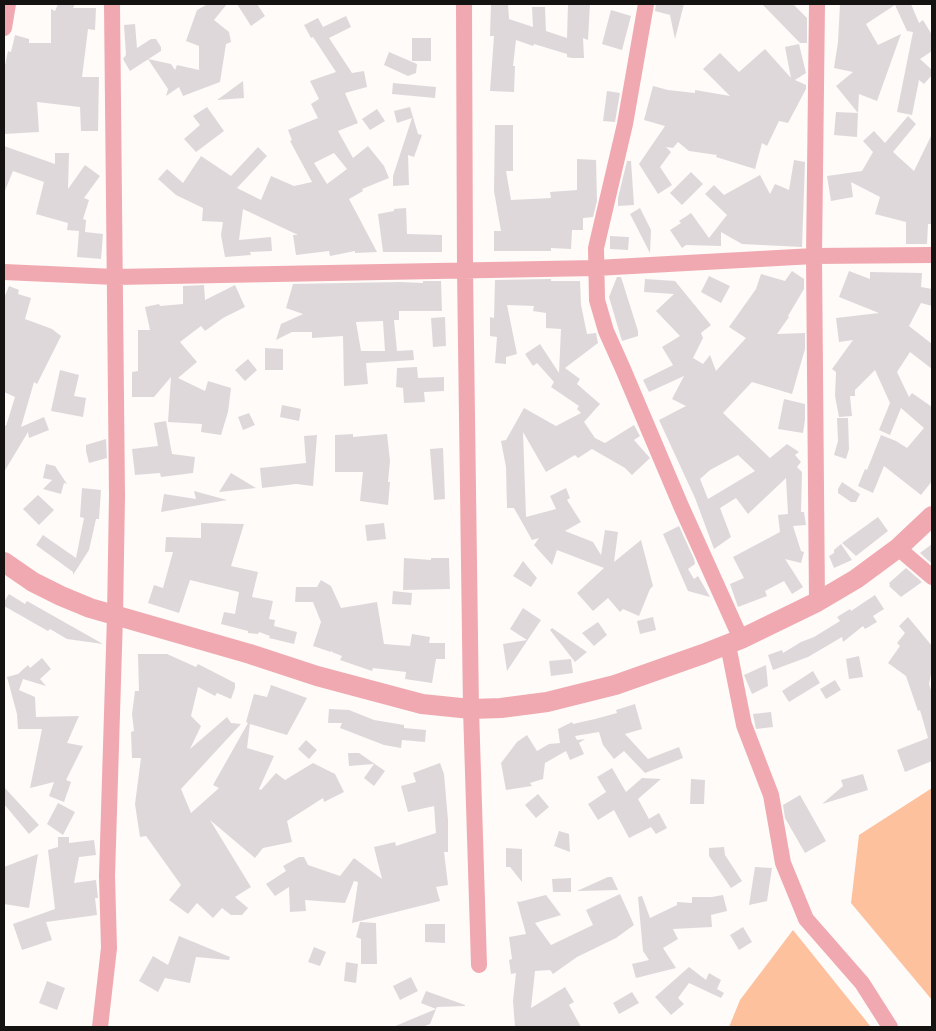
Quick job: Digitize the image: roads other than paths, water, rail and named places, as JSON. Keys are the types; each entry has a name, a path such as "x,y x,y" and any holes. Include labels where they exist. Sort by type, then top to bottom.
{"street":[{"path":"4,28 8,4"},
{"path":"100,1027 109,948 107,876 117,490 112,4"},
{"path":"464,4 465,270 471,709 479,965"},
{"path":"646,4 625,124 596,248 597,300 606,331 681,506 734,642 744,726 771,795 783,863 806,919 862,983 890,1027"},
{"path":"817,4 814,256 817,602"},
{"path":"4,272 115,277 596,268 814,256 932,255"},
{"path":"4,562 33,582 61,596 115,616 422,704 471,709 501,708 547,702 615,685 734,642 817,602 856,578 898,548 932,516"},
{"path":"898,548 932,577"}]}
